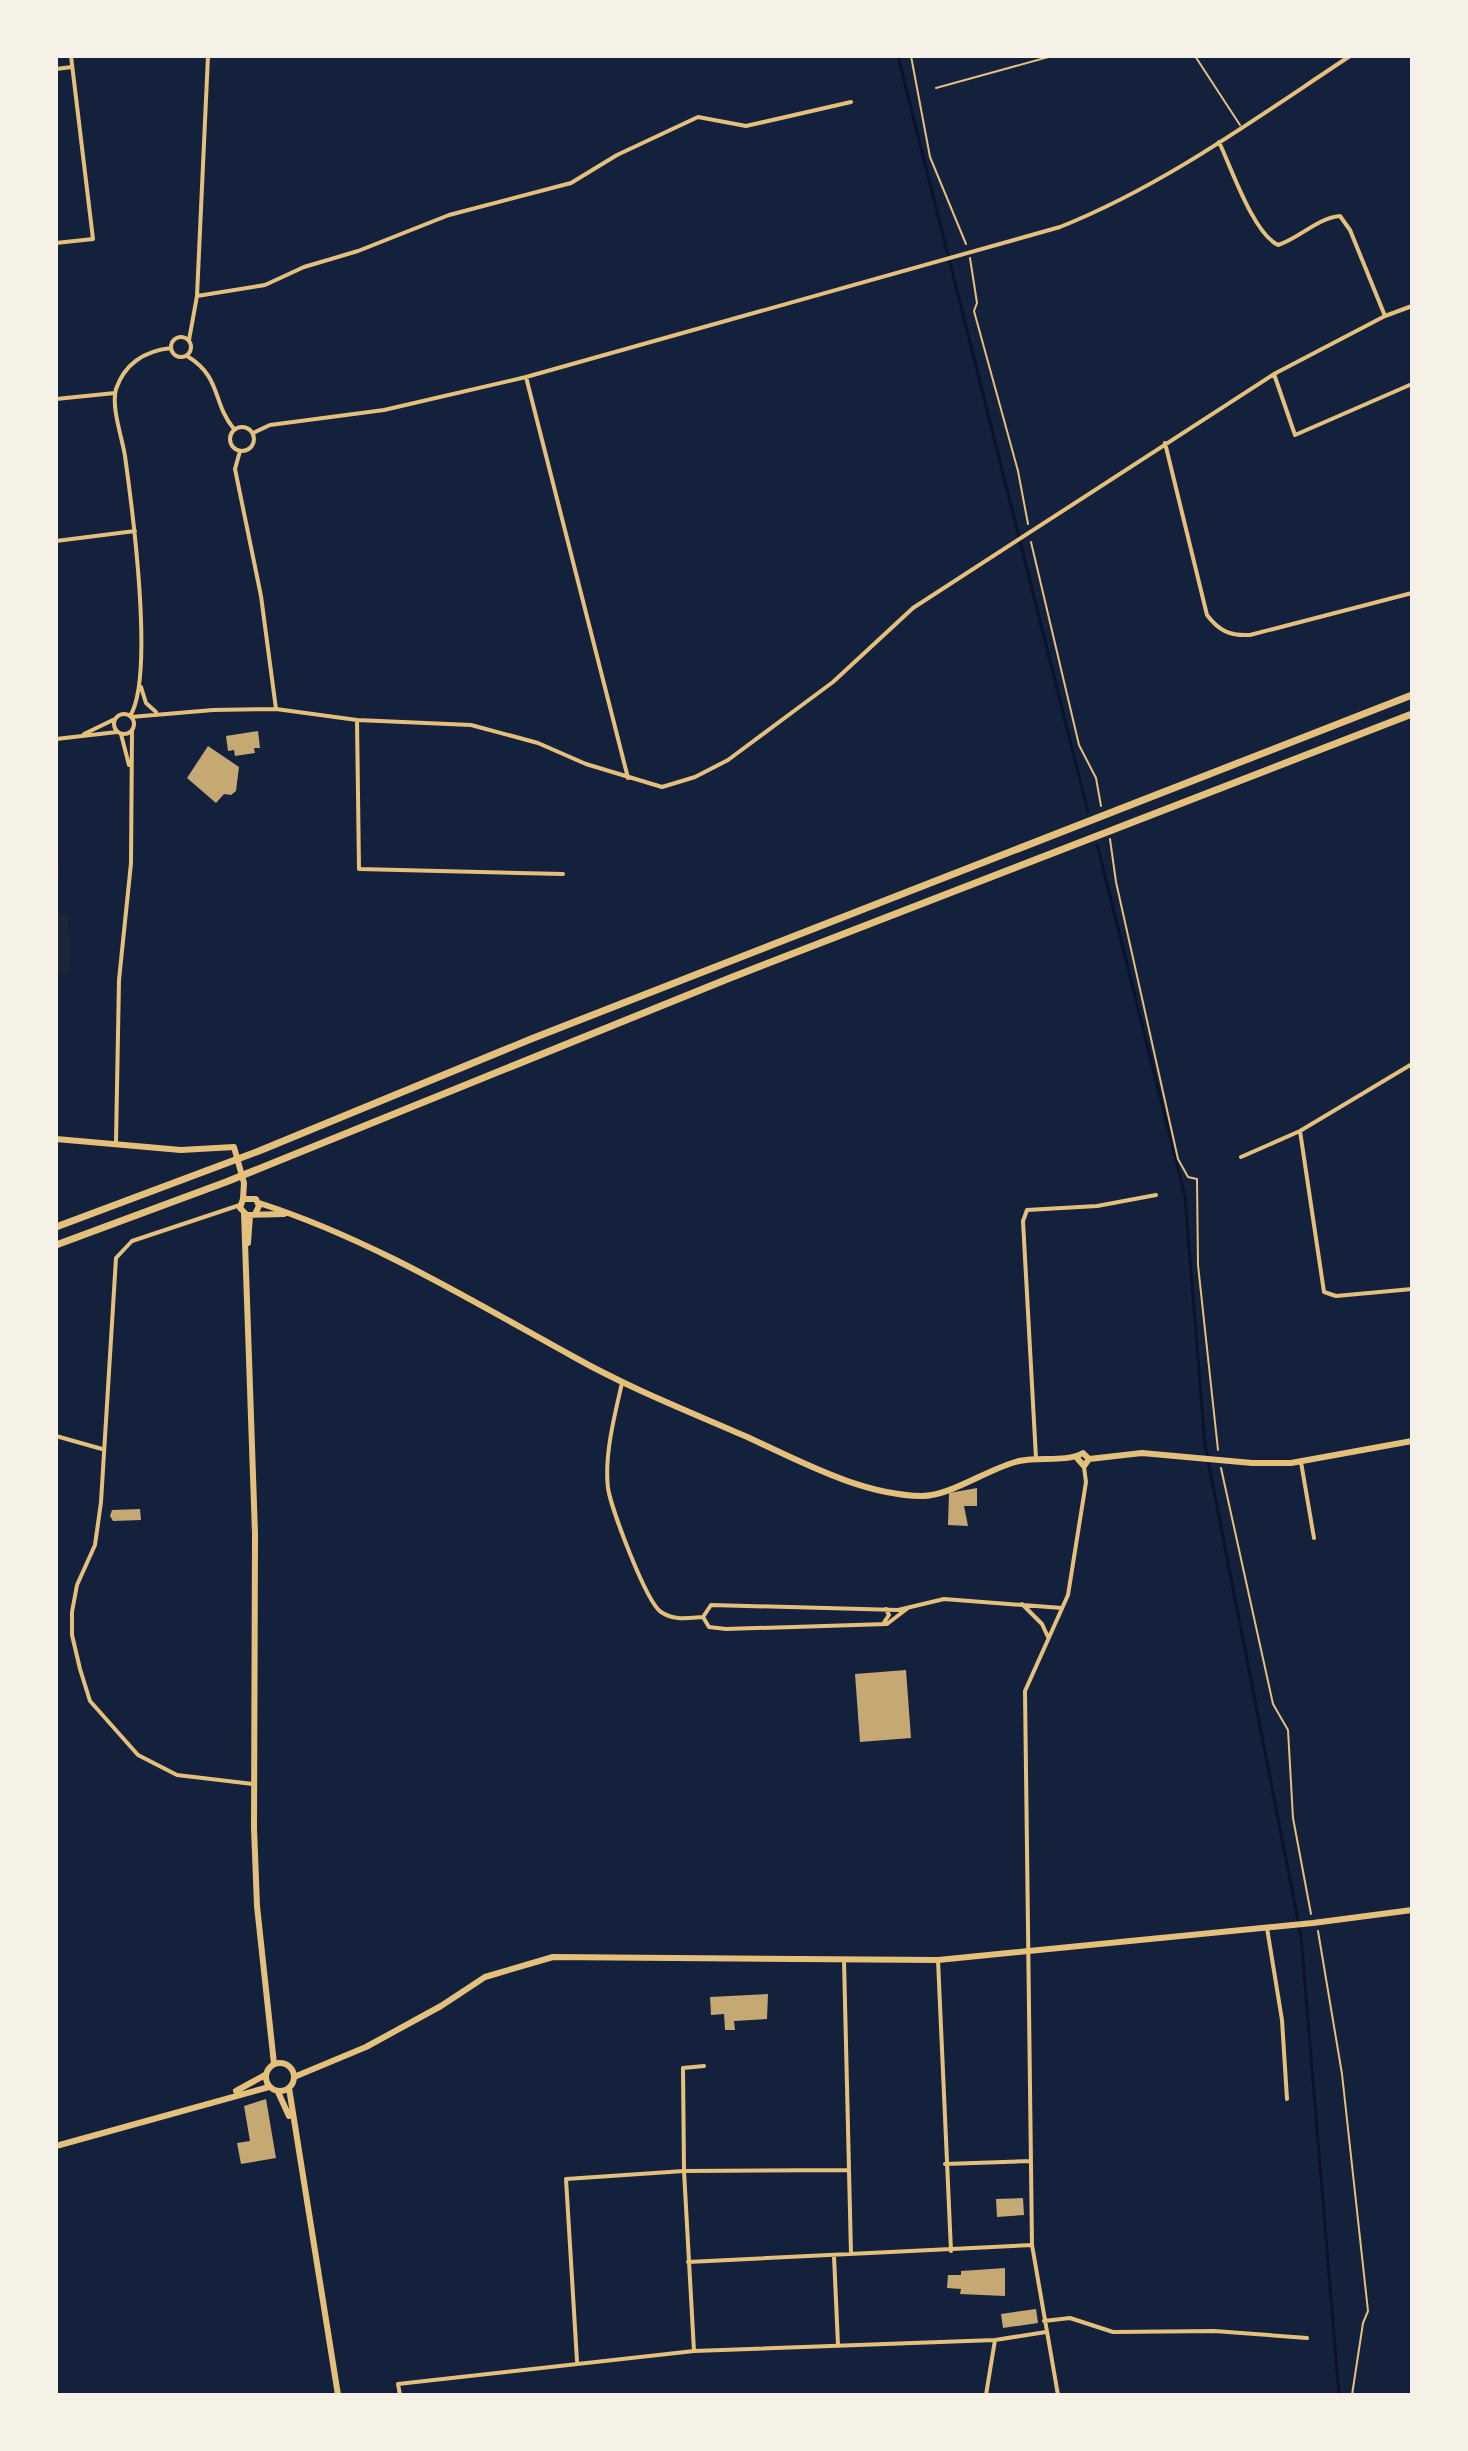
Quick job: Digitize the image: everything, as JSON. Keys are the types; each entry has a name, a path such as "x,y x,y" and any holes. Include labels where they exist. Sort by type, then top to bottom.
{"highway":[{"path":"56,1227 221,1166 531,1039 1412,695"},
{"path":"56,1245 260,1169 730,978 1412,714"}],"street":[{"path":"56,243 93,239 71,56"},
{"path":"187,356 191,349 189,340 197,296 208,56"},
{"path":"253,433 270,425 384,410 526,377 1060,227 1108,208 1219,142 1350,56"},
{"path":"56,69 72,67"},
{"path":"197,296 265,285 304,267 358,251 449,215 519,194 562,186 617,155 698,117 746,126 851,102"},
{"path":"1219,142 1259,226 1271,242 1278,245 1289,242 1329,217 1340,216 1350,230 1385,316"},
{"path":"81,735 116,718 130,716 276,709 357,720 471,725 538,743 628,778 662,787 695,777 728,760 833,682 913,608 1274,374 1385,316 1412,306"},
{"path":"116,1142 119,980 131,863 130,716 136,707 140,685 135,531 115,393 130,365 140,356 171,348 177,338 189,340"},
{"path":"171,348 176,356 187,356 210,375 225,418 234,429"},
{"path":"1274,374 1295,435 1412,384"},
{"path":"526,377 628,778"},
{"path":"56,399 115,393"},
{"path":"234,429 244,427 253,433"},
{"path":"234,429 229,440 240,451"},
{"path":"253,433 253,444 240,451 235,469 261,596 276,709"},
{"path":"1165,443 1207,615 1217,629 1235,636 1250,635 1412,593"},
{"path":"56,541 135,531"},
{"path":"140,685 146,703 158,714"},
{"path":"116,718 130,768"},
{"path":"357,720 359,869 563,874"},
{"path":"56,739 132,730"},
{"path":"1241,1157 1300,1131 1412,1064"},
{"path":"1300,1131 1324,1292 1336,1296 1412,1289"},
{"path":"56,1139 181,1150 234,1147 244,1183 256,1200"},
{"path":"244,1183 241,1202 250,1214"},
{"path":"1036,1458 1023,1221 1027,1210 1097,1206 1156,1195"},
{"path":"253,1784 177,1775 138,1755 90,1701 72,1635 77,1585 95,1545 119,1251 132,1241 241,1202 256,1200 422,1272 623,1382 854,1482 908,1494 939,1493 991,1469 1036,1458 1077,1458 1083,1453 1089,1459"},
{"path":"256,1200 250,1214 247,1246 255,1534 253,1784 257,1906 277,2063"},
{"path":"250,1214 287,1213"},
{"path":"623,1382 609,1464 608,1487 613,1507 651,1603 670,1617 703,1617"},
{"path":"56,1436 102,1449"},
{"path":"1084,1466 1089,1459 1142,1453 1220,1460 1301,1462 1412,1441"},
{"path":"1058,2395 1032,2245 1025,1691 1068,1595 1086,1482 1084,1466 1077,1458"},
{"path":"1301,1462 1314,1538"},
{"path":"703,1617 711,1605 726,1604 886,1609 944,1599 1020,1602 1062,1608"},
{"path":"1020,1602 1042,1624 1048,1637"},
{"path":"703,1617 709,1627 726,1629 883,1624 895,1621 910,1607"},
{"path":"883,1624 889,1615 886,1609"},
{"path":"338,2395 292,2123 289,2088 294,2077 366,2047 441,2006 485,1977 526,1962 553,1957 938,1960 1267,1928 1412,1910"},
{"path":"1267,1928 1282,2020 1287,2099"},
{"path":"844,1960 851,2255"},
{"path":"938,1960 951,2251"},
{"path":"277,2063 288,2065 294,2077"},
{"path":"230,2095 265,2075 277,2063"},
{"path":"694,2351 684,2171 683,2068 704,2066"},
{"path":"265,2075 269,2087"},
{"path":"56,2146 230,2095 269,2087 278,2092 292,2123"},
{"path":"278,2092 289,2088"},
{"path":"945,2164 1029,2161"},
{"path":"577,2361 566,2179 684,2171 849,2170"},
{"path":"688,2262 1032,2245"},
{"path":"834,2256 838,2345"},
{"path":"1044,2321 1070,2318 1113,2332 1214,2331 1307,2338"},
{"path":"400,2395 398,2384 577,2361 694,2351 995,2340 1046,2332"},
{"path":"986,2395 995,2340"}],"lane":[{"path":"936,88 1052,56"},
{"path":"1195,56 1241,127"}],"path":[{"path":"911,56 930,157 959,232 966,242 977,303 974,311 1018,471 1029,532 1079,745 1096,778 1101,807"},
{"path":"1110,839 1116,882 1178,1159 1188,1177 1197,1179 1198,1265 1208,1337 1215,1441 1273,1704 1288,1730 1293,1818 1313,1923 1320,1934 1344,2089 1368,2311 1363,2323 1352,2395"}],"shaded area":[{"path":"56,832 59,866 57,912 68,914 70,974 56,975"}],"building":[{"path":"258,731 260,748 254,748 255,753 235,756 234,750 228,751 226,736"},
{"path":"208,746 239,767 236,791 231,795 224,794 216,803 187,778"},
{"path":"977,1488 977,1506 964,1506 968,1526 948,1525 949,1493"},
{"path":"140,1509 141,1520 113,1521 110,1516 112,1510"},
{"path":"906,1670 911,1738 860,1742 855,1674"},
{"path":"768,1994 767,2019 734,2021 735,2030 725,2030 724,2014 711,2015 710,1997"},
{"path":"266,2099 276,2158 241,2164 237,2143 250,2141 244,2106"},
{"path":"1023,2198 1024,2215 997,2217 996,2199"},
{"path":"1005,2268 1005,2296 960,2294 961,2289 947,2288 948,2275"},
{"path":"1036,2309 1038,2323 1003,2328 1001,2314"}],"waterway":[{"path":"898,56 1088,812"},
{"path":"1097,844 1185,1197 1205,1445 1301,1936 1339,2395"}]}
